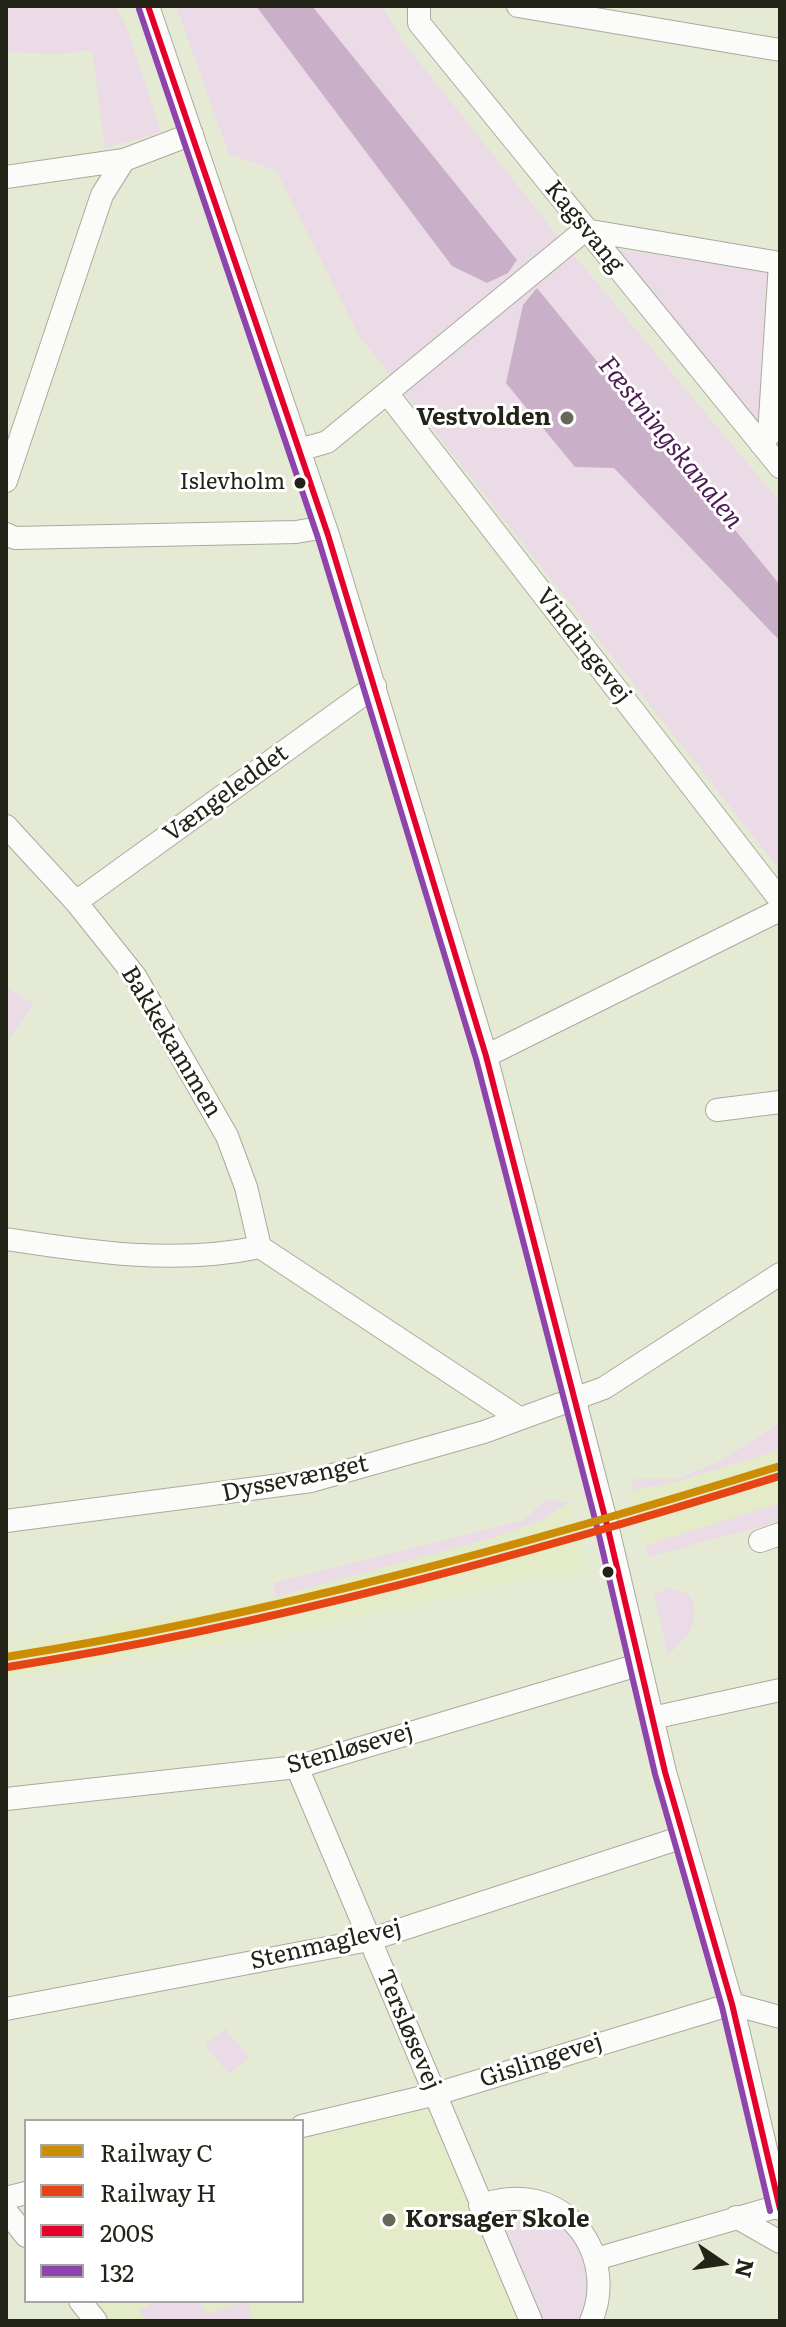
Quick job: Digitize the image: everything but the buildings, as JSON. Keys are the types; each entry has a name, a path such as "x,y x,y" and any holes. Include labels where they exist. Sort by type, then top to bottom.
{"street":[{"path":"148,6 325,527 486,1056 617,1566 638,1665 683,1837 732,2004 780,2207 596,2259"},
{"name":"Kagsvang","path":"419,6 419,23 780,467"},
{"path":"518,6 780,50"},
{"path":"6,177 124,160 192,134"},
{"path":"6,481 102,195 124,160"},
{"path":"299,450 327,442 527,274 585,230 780,263 769,435 761,444"},
{"name":"Vindingevej","path":"387,393 780,900"},
{"path":"6,534 15,538 264,533 325,527"},
{"name":"Vængeleddet","path":"76,902 375,686"},
{"name":"Bakkekammen","path":"6,826 76,902 135,976 227,1136 246,1187 260,1247"},
{"path":"486,1056 780,910"},
{"path":"717,1110 780,1102"},
{"path":"6,1239 129,1256 221,1255 260,1247 519,1418"},
{"path":"574,1396 604,1388 780,1274"},
{"name":"Dyssevænget","path":"6,1521 311,1481 484,1432 574,1396"},
{"name":"Stenløsevej","path":"6,1799 297,1767 638,1665"},
{"path":"652,1718 780,1690"},
{"name":"Tersløsevej","path":"297,1767 531,2321"},
{"name":"Stenmaglevej","path":"6,2009 369,1940 683,1837"},
{"path":"732,2004 780,2017"},
{"name":"Gislingevej","path":"304,2126 436,2094 732,2004"},
{"path":"480,2205 508,2198 537,2201 563,2213 583,2233 596,2259 600,2284 591,2321"},
{"path":"6,2211 24,2234"},
{"path":"736,2217 780,2242"},
{"path":"82,2303 96,2321"}],"shaded area":[{"path":"6,6 115,6 126,26 161,132 105,148 92,50 59,54 6,52"},
{"name":"Vestvolden","path":"176,6 382,6 404,43 558,236 780,502 780,870 358,334 276,171 229,154"},
{"path":"256,6 312,6 517,260 508,273 487,283 452,266"},
{"path":"616,249 775,272 764,430"},
{"path":"537,288 780,585 780,641 614,468 575,467 506,383 523,305"},
{"path":"6,986 34,1004 6,1044"},
{"path":"780,1422 780,1450 676,1482 631,1490 634,1479 676,1479 719,1462"},
{"path":"780,1450 780,1503 645,1546 631,1490 676,1482"},
{"path":"545,1500 570,1502 540,1521 495,1537 275,1597 274,1583 524,1520"},
{"path":"570,1502 587,1574 553,1574 283,1633 6,1679 6,1646 275,1597 495,1537 540,1521"},
{"path":"780,1503 780,1521 648,1557 645,1546"},
{"path":"667,1588 689,1594 695,1611 687,1635 668,1655 654,1595"},
{"path":"225,2029 249,2057 229,2074 205,2045"},
{"name":"Korsager Skole","path":"420,2110 431,2116 520,2321 110,2321 95,2303 304,2303 304,2139"},
{"path":"493,2209 534,2210 560,2220 578,2237 593,2284 581,2321 542,2321"},
{"path":"152,2303 200,2303 207,2314 248,2303 253,2321 146,2321 139,2311"}],"rail line":[{"name":"C","path":"6,1657 202,1621 300,1599 493,1550 780,1466"},
{"name":"H","path":"8,1667 204,1631 301,1609 493,1560 780,1476"}],"transit line":[{"name":"200S","path":"148,6 328,535 486,1056 608,1529 665,1772 732,2004 780,2209"},
{"name":"132","path":"139,9 318,538 476,1059 598,1531 655,1774 722,2007 770,2211"}],"place":[{"name":"Vestvolden","path":"567,418"},
{"name":"Islevholm","path":"300,483"},
{"name":"Korsager Skole","path":"389,2220"}],"water label":[{"name":"Fæstningskanalen","path":"670,443"}]}
